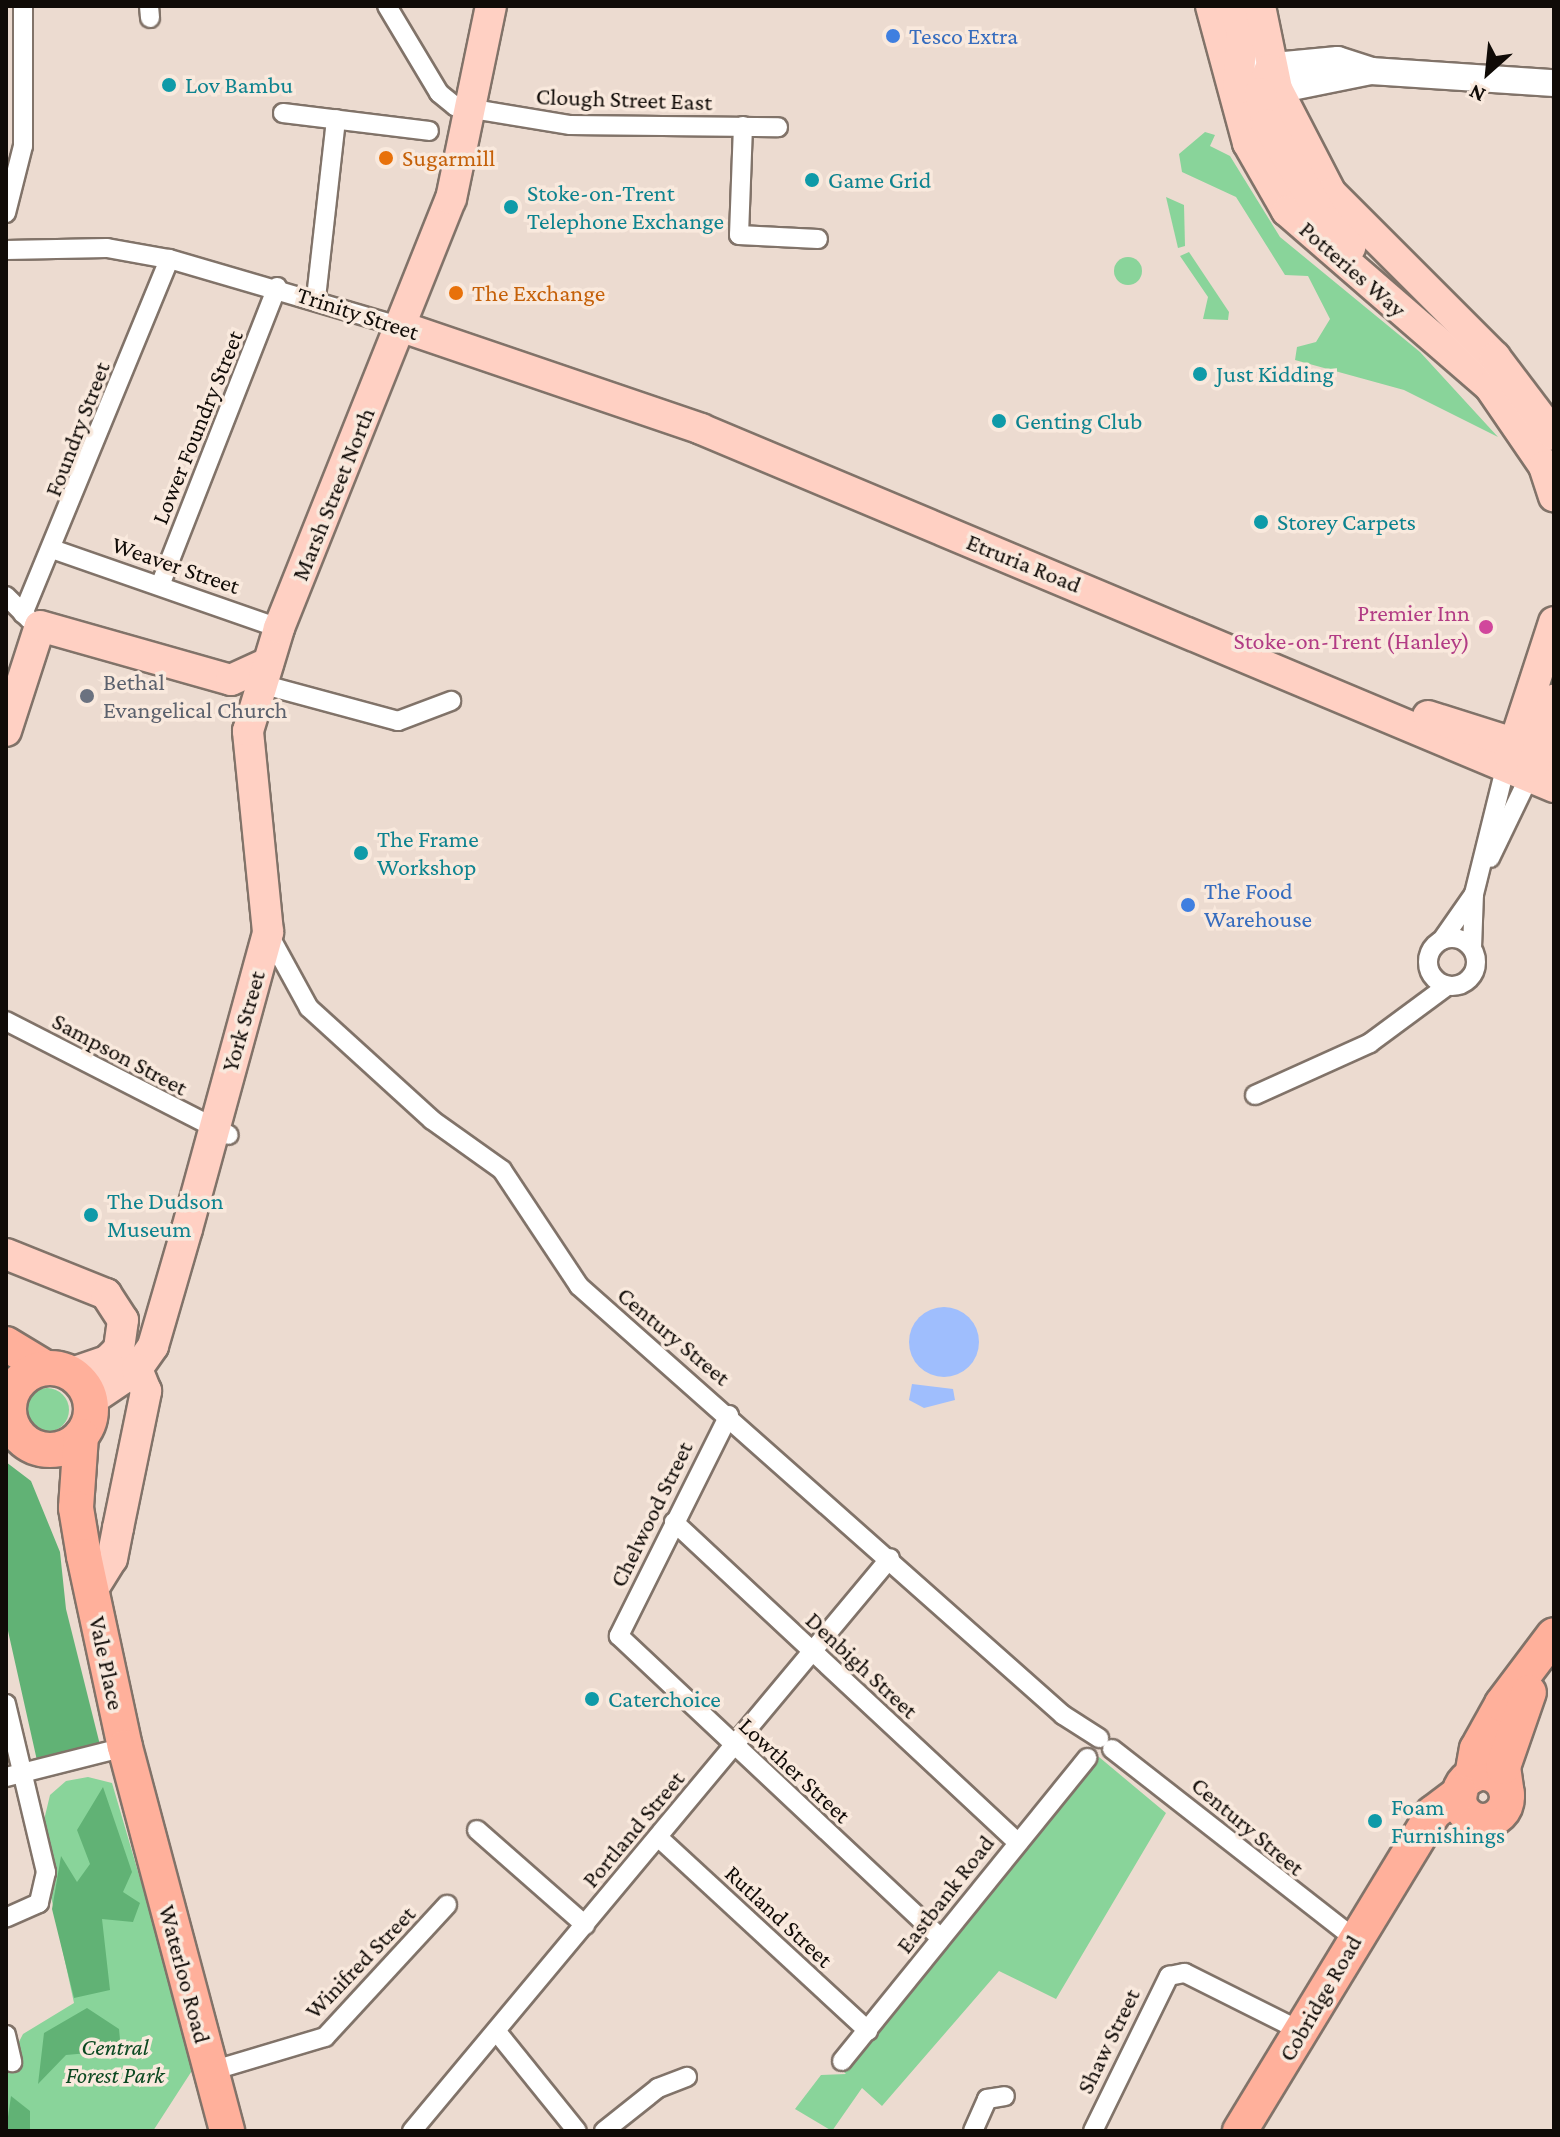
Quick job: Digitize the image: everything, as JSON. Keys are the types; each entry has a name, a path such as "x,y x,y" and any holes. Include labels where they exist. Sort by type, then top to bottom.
{"highway":[{"path":"6,1344 69,1380 81,1436 60,1449 38,1448 13,1427 7,1402 15,1385 69,1380"},
{"name":"Vale Place","path":"81,1436 76,1508 125,1747 144,1816"},
{"name":"Vale Place","path":"38,1448 76,1508"},
{"path":"1470,1796 1491,1774 1507,1795 1510,1742 1549,1652"},
{"path":"1470,1796 1477,1749 1502,1704 1549,1652"},
{"name":"Cobridge Road","path":"1240,2131 1354,1938 1433,1813 1470,1796"},
{"name":"Waterloo Road","path":"144,1816 227,2131"}],"main road":[{"name":"Marsh Street North","path":"264,674 279,628 451,199 491,6"},
{"name":"Potteries Way","path":"1211,6 1252,82 1331,193 1495,357 1554,435"},
{"path":"1235,6 1252,82"},
{"path":"1252,82 1263,16"},
{"name":"Potteries Way","path":"1252,82 1248,143 1287,211 1490,387 1544,466 1554,496"},
{"name":"Trinity Street","path":"402,327 701,429"},
{"name":"Etruria Road","path":"701,429 1348,698 1533,762"},
{"path":"6,731 20,616 200,674 238,679 264,674"},
{"path":"1533,762 1554,622"},
{"path":"200,674 230,698 247,757"},
{"name":"York Street","path":"137,1369 162,1317 221,1132 268,932 247,757 264,674"},
{"path":"1533,762 1554,700"},
{"path":"6,1254 162,1317"},
{"path":"69,1380 119,1349 123,1320 106,1294"},
{"path":"69,1380 137,1369 146,1391 134,1486 118,1528 112,1559 91,1592"},
{"path":"84,1556 106,1547 118,1528"}],"street":[{"path":"6,213 23,146 26,44 23,6"},
{"path":"387,6 439,93 469,110"},
{"path":"6,45 26,44"},
{"path":"1252,82 1371,71 1554,83"},
{"name":"Clough Street East","path":"469,110 570,125 778,127"},
{"path":"283,113 429,131"},
{"path":"316,298 336,119"},
{"path":"743,126 739,235 818,239"},
{"name":"Trinity Street","path":"6,250 107,248 169,259 316,298 402,327"},
{"name":"Foundry Street","path":"20,616 55,550 169,259"},
{"name":"Lower Foundry Street","path":"161,583 277,287"},
{"name":"Weaver Street","path":"55,550 161,583 279,628"},
{"path":"264,674 398,721 451,701"},
{"path":"1481,874 1533,762"},
{"path":"1440,982 1428,960 1474,894 1533,762"},
{"path":"1255,1095 1370,1043 1420,1005 1440,982 1475,973 1472,948 1474,894"},
{"name":"Century Street","path":"268,932 282,970 322,1023 502,1170 579,1286 729,1415 1063,1715 1106,1744 1354,1938"},
{"path":"1442,940 1472,948"},
{"name":"Sampson Street","path":"6,1021 221,1132"},
{"name":"Chelwood Street","path":"619,1636 729,1415"},
{"name":"Denbigh Street","path":"674,1522 1017,1842"},
{"name":"Portland Street","path":"412,2131 890,1558"},
{"name":"Lowther Street","path":"619,1636 941,1938"},
{"path":"6,1704 25,1772 46,1872 39,1903 6,1918"},
{"path":"6,1777 125,1747"},
{"name":"Eastbank Road","path":"842,2061 1087,1758"},
{"path":"477,1830 585,1925"},
{"name":"Rutland Street","path":"658,1837 868,2031"},
{"name":"Winifred Street","path":"211,2071 325,2037 447,1905"},
{"name":"Shaw Street","path":"1093,2131 1169,1976 1185,1973 1301,2031"},
{"path":"497,2032 577,2131"},
{"path":"6,2035 12,2062"},
{"path":"604,2131 658,2088 687,2077"},
{"path":"973,2131 987,2099 1005,2096"}],"green space":[{"path":"1205,132 1215,135 1210,146 1230,156 1280,237 1420,352 1498,437 1404,390 1295,360 1297,347 1316,342 1330,319 1308,276 1285,275 1236,197 1182,172 1179,154"},
{"path":"1166,197 1184,205 1185,246 1178,248"},
{"path":"1189,252 1229,312 1228,320 1203,319 1208,297 1180,256"},
{"path":"1128,257 1138,261 1142,271 1138,281 1128,285 1118,281 1114,271 1118,261"},
{"path":"47,1388 62,1395 69,1410 62,1425 47,1432 32,1425 25,1410 32,1395"},
{"path":"6,1462 31,1481 60,1552 66,1609 101,1749 38,1765 6,1622"},
{"path":"1099,1757 1166,1813 1056,1999 999,1971 882,2106 862,2088 832,2131 795,2109 821,2075 846,2074 841,2069"},
{"name":"Central Forest Park","path":"88,1777 112,1783 195,2066 153,2131 6,2131 6,2067 23,2034 74,2003 39,1841 50,1795 66,1781"},
{"path":"103,1787 132,1872 123,1892 140,1903 133,1922 102,1919 110,1990 74,1998 52,1909 61,1856 77,1882 90,1864 77,1830"},
{"path":"87,2008 119,2029 121,2050 66,2055 38,2084 44,2033"},
{"path":"11,2096 30,2111 30,2131 6,2131"}],"water":[{"path":"944,1307 969,1317 979,1342 969,1367 944,1377 919,1367 909,1342 919,1317"},
{"path":"912,1384 953,1389 955,1400 924,1408 909,1400"}],"place":[{"name":"Tesco Extra","path":"893,36"},
{"name":"Lov Bambu","path":"169,85"},
{"name":"Sugarmill","path":"386,158"},
{"name":"Game Grid","path":"812,180"},
{"name":"Stoke-on-Trent Telephone Exchange","path":"511,207"},
{"name":"The Exchange","path":"456,293"},
{"name":"Just Kidding","path":"1200,374"},
{"name":"Genting Club","path":"999,421"},
{"name":"Storey Carpets","path":"1261,522"},
{"name":"Premier Inn Stoke-on-Trent (Hanley)","path":"1486,627"},
{"name":"Bethal Evangelical Church","path":"87,696"},
{"name":"The Frame Workshop","path":"361,853"},
{"name":"The Food Warehouse","path":"1188,905"},
{"name":"The Dudson Museum","path":"91,1215"},
{"name":"Caterchoice","path":"592,1699"},
{"name":"Foam Furnishings","path":"1375,1821"}]}
